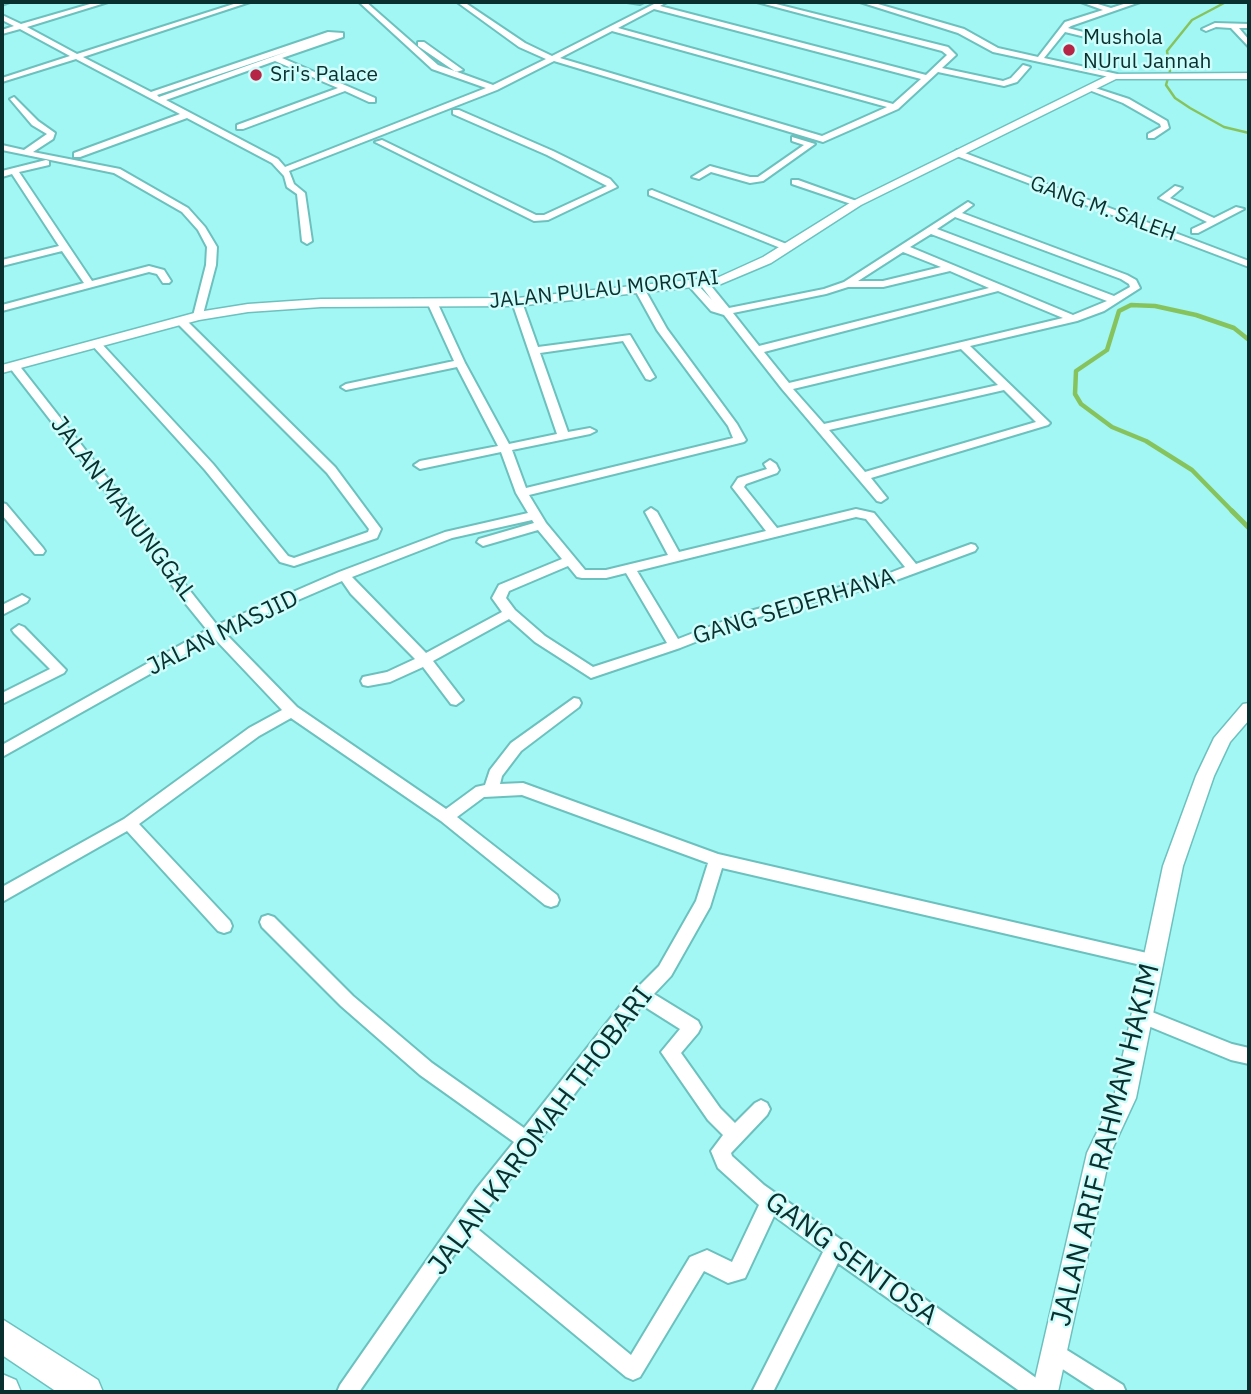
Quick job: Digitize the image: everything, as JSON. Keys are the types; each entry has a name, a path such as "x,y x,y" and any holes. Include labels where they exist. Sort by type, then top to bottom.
{"main road":[{"path":"2,1335 86,1392"}],"street":[{"path":"2,32 104,2"},
{"path":"2,77 235,2"},
{"path":"362,2 435,68 502,85"},
{"path":"374,2 423,46 452,67 502,85"},
{"path":"460,2 522,45 823,139"},
{"path":"631,2 640,2"},
{"path":"286,172 379,142 456,112 551,55 663,2"},
{"path":"696,177 710,169 750,180 760,179 811,144 895,107 939,70 952,55 945,49 761,2"},
{"path":"864,2 961,31 989,47 1114,76"},
{"path":"1084,2 1110,10"},
{"path":"1040,59 1068,24 1136,2"},
{"path":"654,7 928,78"},
{"path":"2,17 275,161 286,172 290,185 301,193 307,241"},
{"path":"1206,29 1210,25 1249,26"},
{"path":"1233,26 1249,45"},
{"path":"609,29 895,107"},
{"path":"1062,29 1107,41"},
{"path":"331,34 340,35 278,59 154,97 331,34"},
{"path":"551,55 836,133"},
{"path":"278,59 372,100"},
{"path":"939,70 1004,83 1014,80 1026,67"},
{"name":"JALAN PULAU MOROTAI","path":"8,367 198,316 248,308 321,303 517,302 698,284 745,271 857,203 1114,76 1249,76"},
{"path":"286,172 502,85"},
{"path":"240,127 346,88"},
{"path":"1092,88 1126,101 1164,123 1165,128 1151,136"},
{"path":"657,89 646,96 811,144"},
{"path":"14,99 35,122 51,133 50,137 26,152"},
{"path":"379,142 534,218 545,218 612,187 607,181 550,153 456,112"},
{"path":"77,155 186,115"},
{"path":"2,148 117,171 139,181 185,210 202,229 212,247 211,264 198,316"},
{"name":"GANG M. SALEH","path":"957,153 1051,191 1188,234 1249,264"},
{"path":"2,174 46,163"},
{"path":"14,171 89,284"},
{"path":"795,182 857,203"},
{"path":"1178,188 1164,198 1213,221"},
{"path":"652,193 786,247"},
{"path":"847,284 968,205"},
{"path":"1188,234 1239,209"},
{"path":"786,387 1073,319 1135,288 1133,282 955,214"},
{"path":"930,230 1114,300"},
{"path":"2,263 64,248"},
{"path":"903,248 1073,319"},
{"path":"698,284 715,309 725,312 847,284 883,284 950,268"},
{"path":"2,308 149,269 161,272 166,281"},
{"path":"757,350 999,288"},
{"path":"522,493 740,440 733,426 662,330 640,290"},
{"name":"GANG SEDERHANA","path":"432,302 460,363 505,448 522,493 538,520 577,571 588,577 863,513 870,516 913,569"},
{"path":"517,302 563,435"},
{"path":"725,312 880,498"},
{"path":"96,344 209,467 284,559 294,562 373,535 375,529 331,470 182,322"},
{"path":"535,351 626,337 650,377"},
{"path":"862,477 1042,426 1044,421 964,346"},
{"path":"346,387 460,363"},
{"name":"JALAN MANUNGGAL","path":"8,367 121,501 181,590 215,631 292,711 446,817 551,900"},
{"path":"821,428 1007,386"},
{"path":"420,465 590,431"},
{"path":"770,464 773,470 742,481 738,487 774,533"},
{"path":"2,507 39,551"},
{"path":"651,512 675,557"},
{"path":"483,542 538,520"},
{"name":"JALAN MASJID","path":"4,747 215,631 344,575 449,535 538,520"},
{"name":"GANG SEDERHANA","path":"510,613 540,639 591,673 755,614 913,569 971,548"},
{"path":"368,681 390,677 510,613 499,598 504,588 569,561"},
{"name":"GANG SEDERHANA","path":"629,568 675,645"},
{"path":"344,575 356,591 425,660 456,700"},
{"path":"2,611 22,599"},
{"path":"2,699 59,670 19,629"},
{"path":"491,789 495,774 516,747 574,703"},
{"name":"JALAN ARIF RAHMAN HAKIM","path":"1045,1392 1099,1153 1125,1098 1173,866 1205,776 1223,738 1249,709"},
{"path":"2,895 129,823 254,732 292,711"},
{"path":"446,817 469,798 491,789 523,789 717,860 1154,961"},
{"path":"129,823 224,926"},
{"name":"JALAN KAROMAH THOBARI","path":"347,1392 526,1140 641,995 665,971 692,925 717,860"},
{"path":"268,922 347,1001 426,1069 526,1140"},
{"path":"641,995 692,1027 670,1052 714,1114 735,1135"},
{"path":"1142,1016 1231,1052 1249,1056"},
{"name":"GANG SENTOSA","path":"761,1109 720,1151 725,1162 835,1249 1039,1392"},
{"path":"463,1228 633,1370 701,1260 728,1273 738,1271 771,1201"},
{"path":"762,1392 835,1249"},
{"path":"1054,1352 1116,1392"}],"waterway":[{"path":"1226,2 1192,20 1167,51 1170,71 1166,85 1175,98 1190,108 1224,127 1249,133"},
{"path":"1234,513 1192,470 1146,441 1112,427 1081,404 1075,394 1076,371 1107,350 1119,311 1131,305 1155,306 1196,315 1234,328 1249,340"},
{"path":"1234,513 1249,528"}],"place":[{"name":"Mushola NUrul Jannah","path":"1069,50"},
{"name":"Sri's Palace","path":"256,75"}]}
